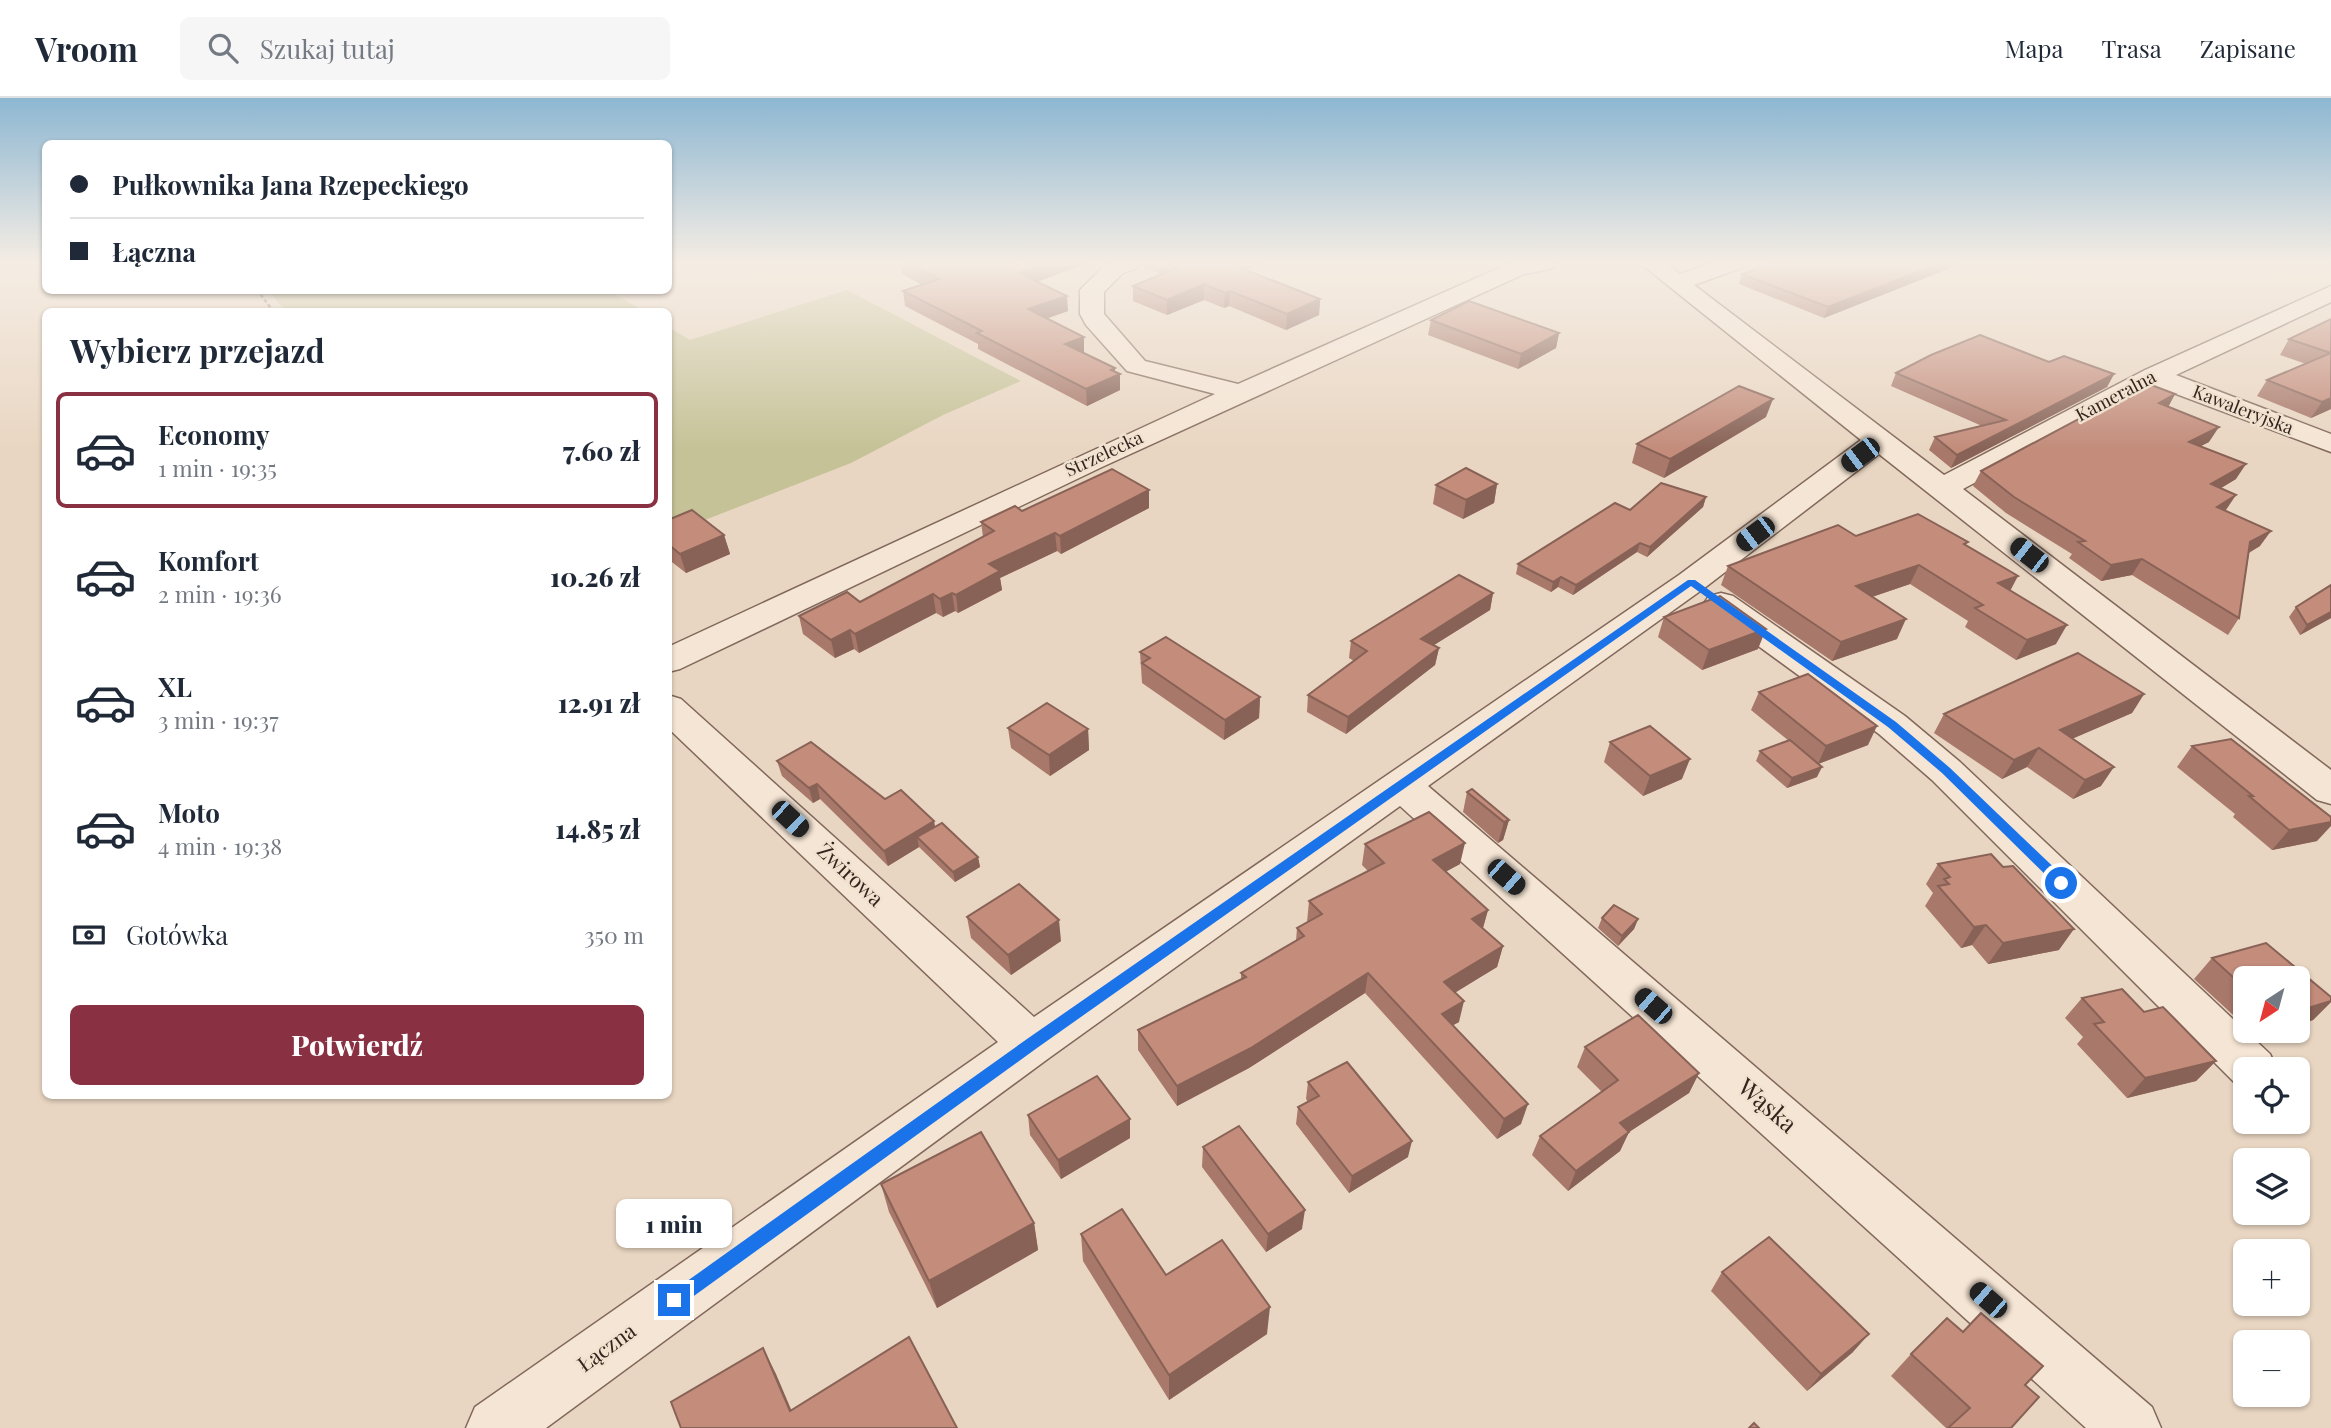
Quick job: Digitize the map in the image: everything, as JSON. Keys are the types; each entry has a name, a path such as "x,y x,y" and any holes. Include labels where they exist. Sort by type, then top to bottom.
{"street":[{"path":"1100,325 1136,366 1238,392"},
{"name":"Strzelecka","path":"672,659 881,557 1389,325"},
{"path":"1733,325 2331,790"},
{"name":"Kameralna","path":"1943,488 2154,376 2263,325"},
{"name":"Kawaleryjska","path":"2154,376 2331,444"},
{"name":"Łączna","path":"496,1428 1032,1044 1691,582 1881,439"},
{"path":"1691,582 1892,725 1946,771 2241,1057"},
{"name":"Żwirowa","path":"672,711 1032,1044"},
{"name":"Wąska","path":"1401,785 2132,1428"}],"shaded area":[{"path":"737,325 914,325 1021,381 943,415 851,463 672,533 672,329 690,340"}],"building":[{"path":"970,325 1060,325 1084,337 1065,344 1115,368 1111,370 1120,374 1086,389 977,333 982,331"},
{"path":"1444,325 1537,325 1559,333 1521,354"},
{"path":"2318,325 2331,325 2331,353 2289,339"},
{"path":"1980,335 2049,362 2064,356 2114,374 1957,455 1935,437 2006,420 1896,373"},
{"path":"2331,353 2331,398 2322,402 2267,380"},
{"path":"2146,383 2175,394 2159,403 2219,427 2189,442 2246,464 2211,484 2236,495 2217,507 2271,531 2250,542 2239,618 2142,559 2111,565 2078,542 2085,541 2014,497 1981,471"},
{"path":"1739,386 1773,399 1670,459 1637,444"},
{"path":"1466,468 1497,484 1466,500 1436,485"},
{"path":"1112,469 1149,490 1060,536 1055,533 989,564 1000,571 956,595 952,593 940,599 933,594 855,634 850,630 831,640 799,616 847,592 860,602 994,531 981,522 1015,506 1022,511"},
{"path":"1661,483 1706,497 1650,547 1640,543 1576,585 1561,577 1553,582 1518,564 1615,503 1630,510"},
{"path":"692,510 724,535 680,554 672,547 672,518"},
{"path":"1918,514 1968,542 1964,544 2018,576 1998,583 2067,625 2027,640 1975,608 1983,605 1919,565 1856,586 1906,619 1841,642 1728,566 1838,525 1856,536"},
{"path":"1459,575 1493,593 1421,639 1439,648 1348,717 1308,695 1367,651 1351,641"},
{"path":"2331,585 2331,612 2307,625 2296,607"},
{"path":"1720,596 1766,629 1709,650 1664,617"},
{"path":"1166,637 1260,697 1225,720 1142,663 1150,658 1140,652"},
{"path":"2078,653 2144,694 2060,730 2114,767 2085,780 2039,748 2014,760 1944,714 2053,664"},
{"path":"1808,674 1877,726 1826,746 1759,692"},
{"path":"1047,703 1088,729 1049,755 1008,728"},
{"path":"1650,726 1690,759 1650,776 1610,742"},
{"path":"2231,739 2331,817 2331,822 2289,830 2249,796 2253,796 2192,746"},
{"path":"1790,740 1822,767 1792,778 1760,751"},
{"path":"811,742 885,799 901,790 934,821 884,851 817,784 809,788 777,761"},
{"path":"1472,789 1509,820 1504,822 1467,792"},
{"path":"1429,812 1465,843 1433,860 1488,910 1472,919 1503,946 1444,982 1464,1001 1442,1014 1528,1104 1504,1119 1368,973 1251,1048 1177,1086 1138,1030 1246,977 1241,973 1304,936 1297,928 1322,914 1309,901 1384,863 1365,844"},
{"path":"942,823 978,857 953,872 917,837"},
{"path":"1991,854 2003,867 2013,866 2074,929 2003,943 1986,925 1974,927 1938,886 1949,884 1944,879 1950,877 1938,864"},
{"path":"1019,884 1059,920 1008,955 967,917"},
{"path":"1614,905 1638,919 1622,936 1602,918"},
{"path":"2266,943 2294,966 2233,966 2233,977 2212,958"},
{"path":"2310,980 2331,997 2331,1001 2310,1007"},
{"path":"2122,989 2144,1012 2163,1007 2216,1061 2145,1078 2094,1024 2104,1022 2082,998"},
{"path":"1638,1015 1699,1073 1620,1123 1629,1132 1576,1171 1540,1136 1618,1080 1585,1047"},
{"path":"1347,1062 1412,1141 1352,1176 1298,1107 1319,1096 1308,1082"},
{"path":"1097,1076 1130,1119 1058,1160 1028,1115"},
{"path":"1239,1126 1305,1210 1268,1234 1203,1147"},
{"path":"981,1132 1034,1223 929,1281 881,1184"},
{"path":"1122,1209 1166,1275 1222,1240 1270,1307 1169,1375 1081,1234"},
{"path":"1769,1237 1869,1334 1821,1374 1722,1272"},
{"path":"1981,1313 2043,1366 2025,1385 2039,1397 2011,1428 1948,1428 1970,1408 1911,1354 1947,1318 1963,1332"},
{"path":"909,1337 957,1428 681,1428 671,1402 763,1348 790,1411"}],"route":[{"path":"674,1300 1032,1044 1691,582 1892,725 1946,771 2061,883"}]}
